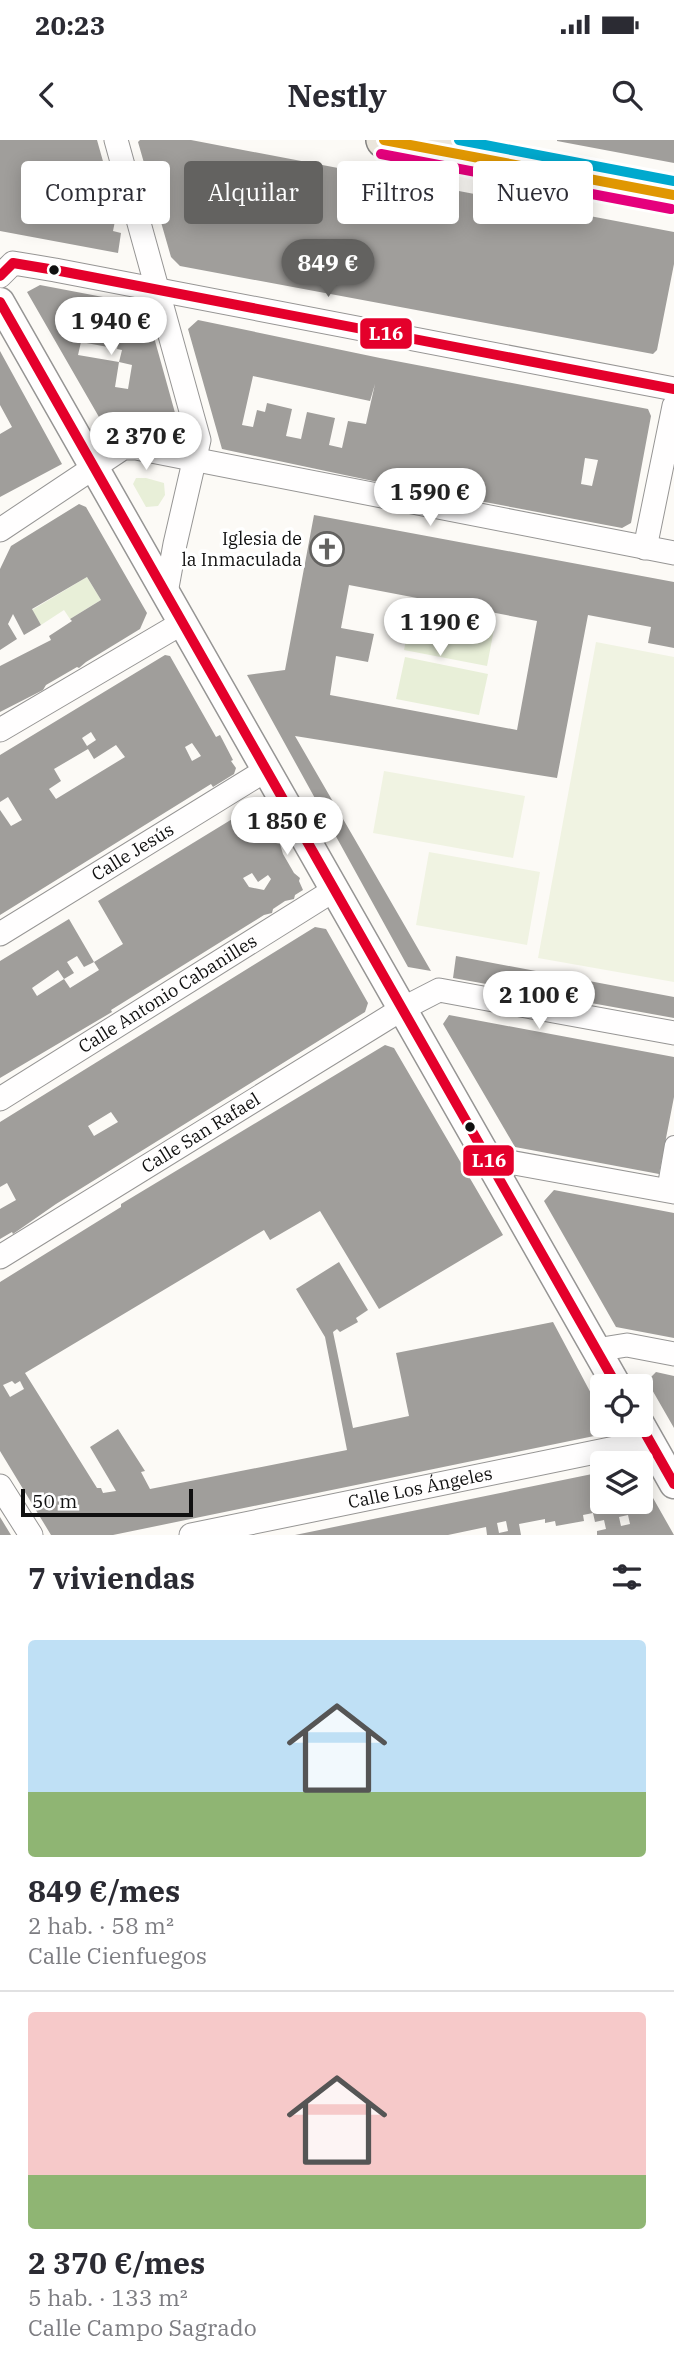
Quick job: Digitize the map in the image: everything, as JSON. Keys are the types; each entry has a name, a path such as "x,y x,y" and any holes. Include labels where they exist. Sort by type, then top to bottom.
{"main road":[{"path":"384,140 674,195"}],"street":[{"path":"116,140 199,440 166,593"},
{"path":"0,276 13,263 157,288 674,389"},
{"path":"0,302 610,1374"},
{"path":"645,548 674,406"},
{"path":"0,530 123,448 136,448 674,554"},
{"path":"0,730 182,622"},
{"name":"Calle Jesús","path":"0,934 266,770"},
{"name":"Calle Antonio Cabanilles","path":"0,1099 334,890"},
{"name":"Calle San Rafael","path":"0,1257 401,1009 439,990 674,1034"},
{"path":"487,1158 670,1191 674,1146"},
{"path":"596,1350 627,1345 674,1354"},
{"name":"Calle Los Ángeles","path":"191,1535 626,1437"},
{"path":"646,1437 674,1484"},
{"path":"0,1486 31,1535"}],"green space":[{"path":"136,478 164,483 165,495 158,506 146,507 133,484"},
{"path":"87,577 101,600 70,619 64,610 41,625 32,610"},
{"path":"412,608 495,624 487,666 404,650"},
{"path":"596,642 674,657 674,982 538,958"},
{"path":"405,657 488,674 479,715 396,699"},
{"path":"384,771 525,796 513,858 373,833"},
{"path":"429,852 540,872 527,945 416,925"}],"building":[{"path":"0,140 97,140 103,161 21,161 21,224 114,224 113,231 121,233 118,253 0,231"},
{"path":"191,140 301,161 184,161 184,224 323,224 323,165 337,168 337,224 459,224 459,191 473,194 473,224 593,224 593,217 674,232 674,264 657,350 653,354 180,266 171,257 162,224 170,224 170,161 143,161 138,142"},
{"path":"674,140 674,163 557,141"},
{"path":"40,285 145,305 177,420 176,436 103,424 27,292","holes":["100,324 112,326 111,332 120,334 117,349 122,350 119,362 78,355 81,342 108,347 110,336 98,334","119,362 132,365 128,389 115,387"]},
{"path":"198,320 648,409 651,416 631,523 622,528 373,481 222,449 188,329","holes":["253,376 370,401 375,384 366,424 348,421 342,448 329,445 335,418 307,412 301,439 286,436 292,409 267,403 265,412 257,410 253,427 242,425","585,458 598,460 592,486 581,484"]},
{"path":"0,351 62,464 0,497 0,434 12,427 0,405"},
{"path":"79,504 86,507 147,613 140,629 79,668 46,685 43,690 0,712 0,666 51,640 49,636 72,621 70,619 101,600 87,577 32,609 41,625 24,635 13,614 8,624 17,639 0,650 0,569 11,546"},
{"path":"314,515 674,582 674,648 648,643 651,627 588,615 557,778 295,736 431,971 408,967 247,675 285,670","holes":["349,585 537,621 517,730 330,695 336,656 368,662 374,634 341,628"]},
{"path":"165,655 170,656 216,737 220,735 236,768 234,774 213,787 211,784 0,915 0,810 11,826 22,820 8,797 0,802 0,755","holes":["91,732 96,740 87,746 82,738","192,743 201,756 192,761 185,747","116,745 125,757 56,799 49,789 61,781 54,769 88,749 94,759"]},
{"path":"247,810 259,812 276,843 280,844 294,873 300,878 303,890 295,895 294,899 273,909 272,913 264,915 111,1010 112,1012 0,1078 0,961 69,919 94,962 123,944 98,901","holes":["252,873 258,882 268,875 271,879 264,890 249,887 243,878","77,956 84,967 94,962 99,970 70,988 64,979 74,973 67,962","58,970 64,979 37,996 32,988"]},
{"path":"315,927 326,929 368,1003 365,1012 56,1204 13,1234 12,1232 0,1239 0,1209 16,1200 7,1183 0,1187 0,1122","holes":["111,1112 118,1122 94,1136 88,1126"]},
{"path":"456,956 674,997 674,1018 453,978"},
{"path":"449,1015 674,1057 674,1097 659,1174 515,1147 443,1024"},
{"path":"385,1045 394,1048 503,1235 379,1309 320,1211 270,1240 264,1230 25,1373 97,1488 101,1488 103,1493 116,1491 90,1447 118,1429 145,1471 141,1472 150,1489 347,1450 325,1337 296,1289 339,1262 368,1310 356,1318 358,1322 340,1332 337,1329 333,1332 353,1428 409,1416 396,1353 553,1322 590,1391 590,1437 113,1535 51,1535 0,1451 0,1282 121,1207 121,1204","holes":["20,1381 24,1389 10,1397 3,1385"]},
{"path":"554,1190 674,1213 674,1338 616,1327 544,1201"},
{"path":"656,1372 674,1376 674,1428 653,1391 653,1375"},
{"path":"590,1474 590,1514 583,1515 584,1521 556,1526 555,1521 545,1523 545,1519 519,1524 521,1535 487,1535 486,1527 448,1535 295,1535","holes":["506,1521 508,1531 499,1533 497,1523"]},
{"path":"653,1498 674,1535 597,1535 597,1531 606,1529 604,1520 595,1522 593,1514 653,1514","holes":["628,1515 630,1524 621,1526 619,1517"]},
{"path":"0,1517 11,1535 0,1535"}],"transit line":[{"path":"384,140 674,195"},
{"path":"459,140 674,181"},
{"path":"381,154 671,209"},
{"name":"L16","path":"0,276 13,263 55,270 674,389"},
{"name":"L16","path":"0,302 610,1374"},
{"name":"L16","path":"647,1437 674,1484"}],"place":[{"name":"Iglesia de la Inmaculada","path":"327,549"}]}
